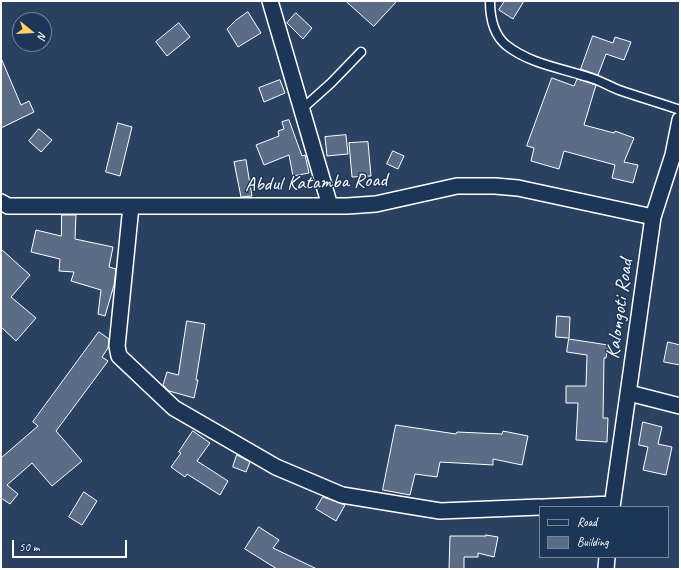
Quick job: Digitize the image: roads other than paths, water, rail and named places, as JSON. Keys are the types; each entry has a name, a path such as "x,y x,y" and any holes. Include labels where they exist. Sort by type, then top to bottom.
{"street":[{"path":"270,1 330,206"},
{"name":"Kalongoti Road","path":"612,506 653,217 676,156 680,120"},
{"name":"Abdul Katamba Road","path":"1,202 8,206 330,206 376,204 457,186 494,186 518,188 653,217"},
{"path":"131,206 117,351 118,356 174,408 276,468 342,495 440,511 539,507"},
{"path":"629,393 680,406"},
{"path":"606,569 607,558"}],"lane":[{"path":"490,1 490,11 498,36 506,45 531,60 590,77 620,90 680,110"},
{"path":"302,109 331,83 361,52"}]}
